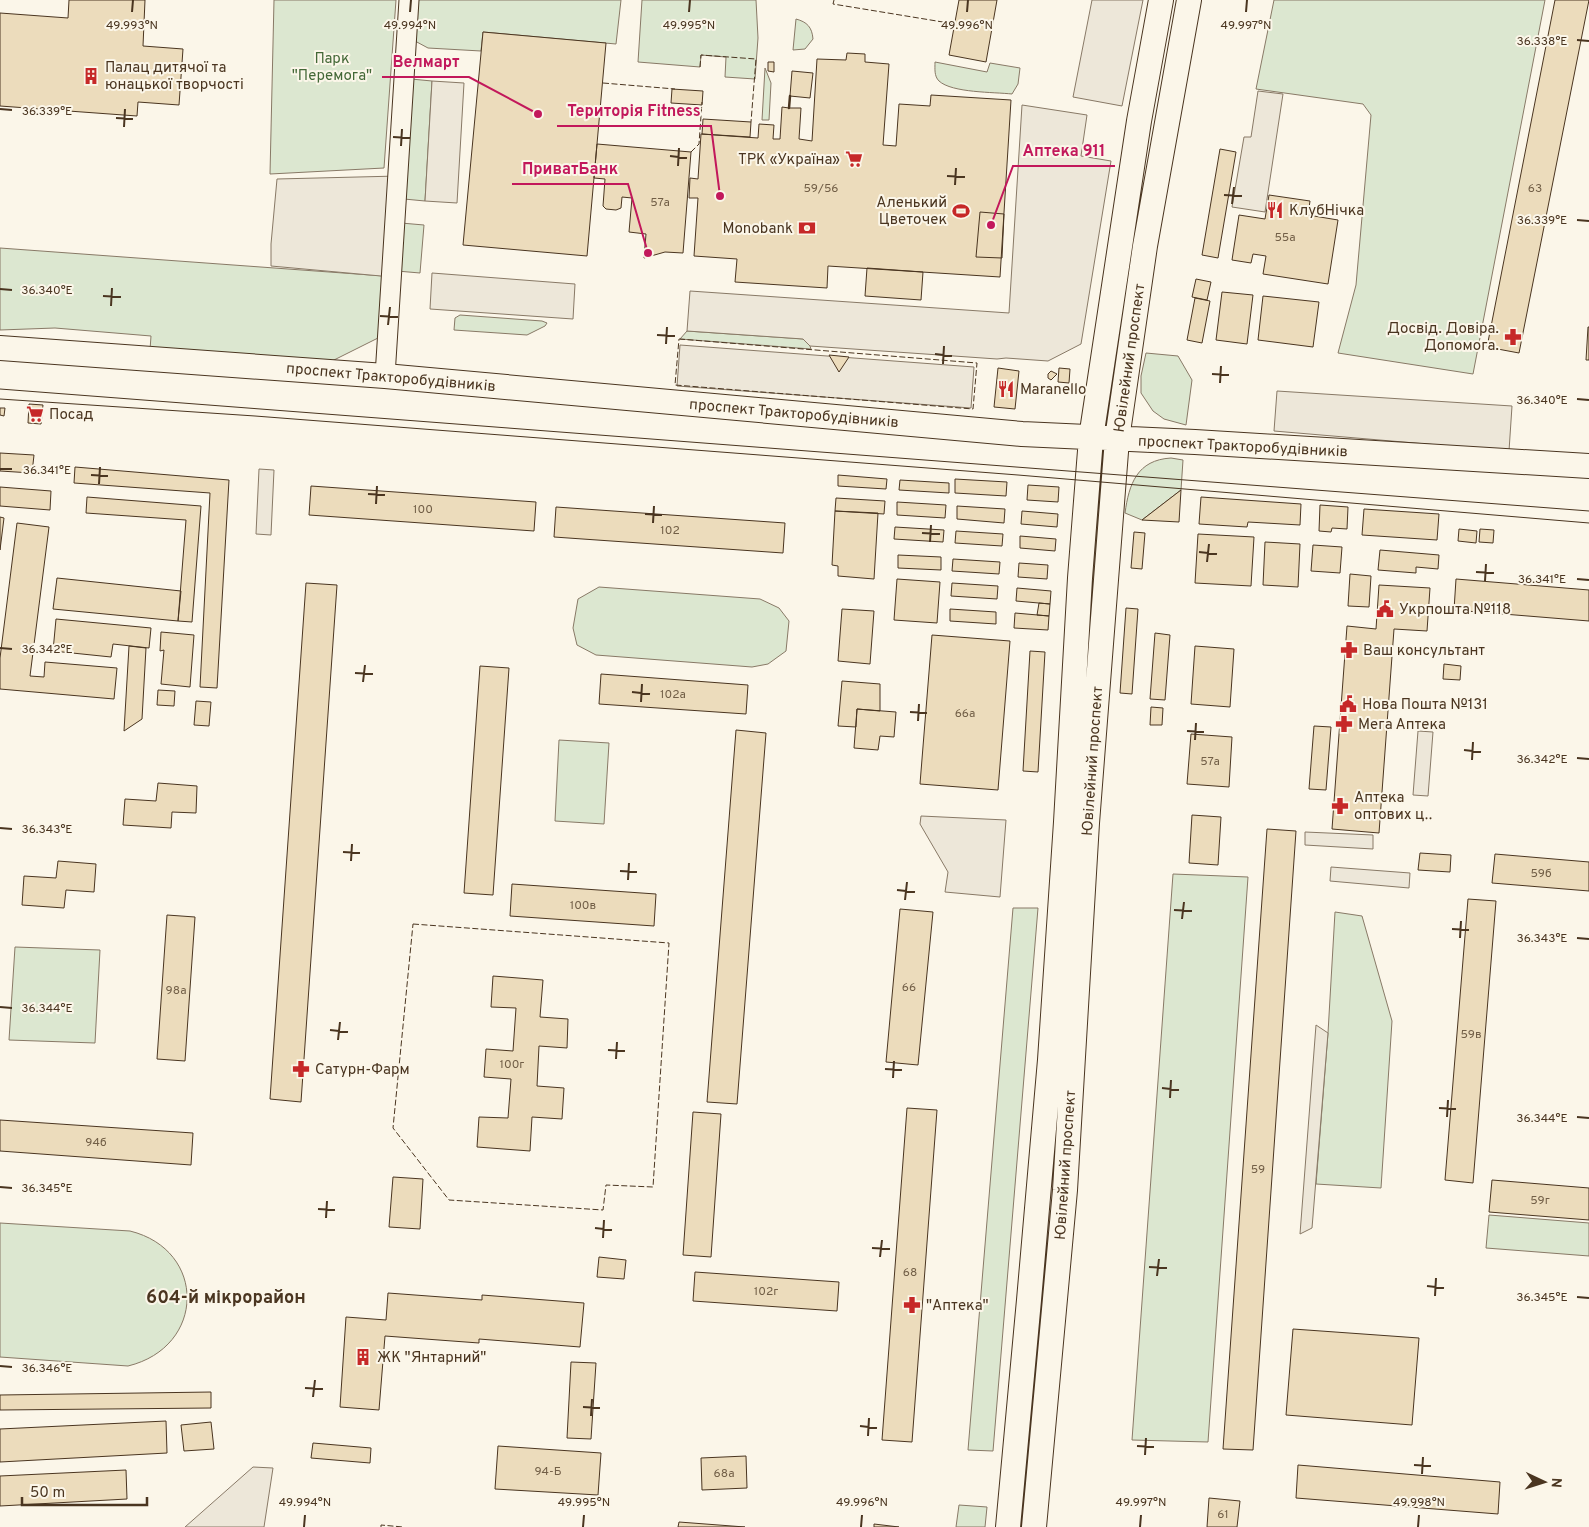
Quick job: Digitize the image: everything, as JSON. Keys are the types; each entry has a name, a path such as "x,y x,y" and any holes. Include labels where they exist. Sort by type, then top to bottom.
{"main road":[{"name":"Ювілейний проспект","path":"1008,1527 1050,1050 1066,822 1080,578 1091,438 1139,121 1161,0"},
{"name":"Ювілейний проспект","path":"1034,1527 1065,1190 1089,801 1116,439 1145,246 1190,0"},
{"name":"проспект Тракторобудівників","path":"0,348 385,376 1000,432 1589,466"},
{"path":"1022,1376 1047,1378"}],"street":[{"path":"385,376 409,0"}],"green space":[{"name":"Парк \"Перемога\"","path":"274,0 396,0 384,168 270,174"},
{"path":"412,0 621,0 616,44 483,32 481,51 428,48 415,41"},
{"path":"642,0 756,0 758,38 755,79 725,77 726,57 701,55 700,67 638,62"},
{"path":"1274,0 1545,0 1473,374 1338,353 1356,285 1371,115 1363,104 1256,89"},
{"path":"796,19 806,23 811,31 813,39 805,49 793,50"},
{"path":"935,62 987,72 990,63 1020,68 1018,84 1012,94 953,88 937,79"},
{"path":"765,68 771,83 769,120 762,120"},
{"path":"411,79 432,81 425,201 404,199"},
{"path":"401,223 424,225 420,273 397,271"},
{"path":"0,248 384,276 380,337 330,362 150,350 151,336 55,328 0,330"},
{"path":"460,315 542,321 547,323 545,326 527,335 454,330 455,318"},
{"path":"687,331 804,339 811,349 680,339"},
{"path":"1146,353 1178,356 1192,380 1186,425 1164,419 1153,411 1141,393 1141,376"},
{"path":"1171,458 1183,460 1181,490 1142,520 1125,513 1129,492 1137,475 1150,463"},
{"path":"599,587 760,599 779,608 789,621 786,651 768,664 752,667 596,655 577,645 573,628 578,599"},
{"path":"559,740 609,743 604,824 555,821"},
{"path":"1173,874 1248,877 1208,1442 1132,1440"},
{"path":"1013,908 1038,908 993,1451 968,1450"},
{"path":"1335,912 1362,916 1392,1021 1381,1188 1316,1184"},
{"path":"15,947 100,950 95,1043 9,1040"},
{"path":"1489,1215 1589,1223 1589,1256 1486,1248"},
{"path":"0,1223 130,1231 155,1241 173,1257 184,1277 187,1298 183,1320 172,1340 154,1356 128,1366 0,1357"},
{"path":"959,1505 987,1507 985,1527 956,1527"}],"shaded area":[{"path":"1092,0 1143,0 1122,106 1073,97"},
{"path":"432,81 464,83 457,203 425,201"},
{"path":"1258,91 1283,94 1265,212 1232,207 1244,137 1251,137"},
{"path":"1022,105 1087,115 1081,156 1111,161 1081,344 1048,361 810,346 803,339 687,331 690,291 1009,313"},
{"path":"398,176 392,277 271,266 271,244 277,179"},
{"path":"432,273 575,284 573,319 430,309"},
{"path":"680,345 974,367 971,408 677,386"},
{"path":"1277,391 1512,406 1509,451 1274,431"},
{"path":"259,469 274,470 271,535 256,534"},
{"path":"1418,731 1433,732 1428,796 1413,795"},
{"path":"921,816 1006,820 1000,897 945,892 948,872 920,824"},
{"path":"1305,832 1373,835 1373,849 1305,845"},
{"path":"1331,867 1410,873 1409,888 1330,881"},
{"path":"1316,1025 1328,1033 1312,1228 1300,1234"},
{"path":"253,1467 273,1468 264,1527 185,1527"}],"building":[{"name":"Палац дитячої та юнацької творчості","path":"69,0 145,0 143,46 183,49 179,105 138,102 137,116 0,106 0,13 68,18"},
{"path":"959,0 997,0 986,62 949,55"},
{"path":"1555,0 1589,0 1519,353 1487,347"},
{"path":"483,32 606,43 587,256 463,245"},
{"name":"ТРК «Україна»","path":"847,53 865,54 865,62 889,64 883,145 896,146 899,104 930,106 931,95 1011,100 1000,277 828,266 827,288 735,282 737,259 694,256 698,198 689,198 690,178 698,179 701,134 758,138 759,124 774,125 773,139 780,139 782,107 801,108 799,139 812,141 817,59 846,60"},
{"path":"768,62 774,62 774,72 768,71"},
{"path":"792,71 813,73 810,98 790,96"},
{"path":"672,89 703,91 702,105 671,103"},
{"path":"703,119 751,122 750,137 702,134"},
{"path":"597,144 691,152 683,253 665,252 644,258 646,234 629,232 632,198 622,197 621,208 616,210 606,209 603,206 605,179 594,178"},
{"path":"1220,149 1236,152 1218,258 1202,255"},
{"path":"1269,195 1310,201 1308,215 1338,220 1328,284 1263,274 1266,256 1253,254 1251,263 1232,260 1239,215 1265,219"},
{"path":"980,212 1004,214 1002,258 976,257"},
{"path":"867,268 923,272 921,300 865,296"},
{"path":"1196,279 1211,282 1207,300 1192,297"},
{"path":"1222,292 1253,295 1247,344 1216,340"},
{"path":"1263,296 1319,302 1313,347 1258,340"},
{"path":"1195,298 1210,301 1202,343 1187,340"},
{"path":"1588,327 1589,360 1586,360"},
{"path":"829,355 849,357 839,372"},
{"name":"Maranello","path":"998,368 1019,371 1015,409 994,407"},
{"path":"1059,368 1070,369 1069,383 1058,382"},
{"path":"1051,371 1057,374 1051,380 1048,378 1048,374"},
{"name":"Посад","path":"29,404 43,405 41,424 28,423"},
{"path":"0,408 5,408 4,416 0,415"},
{"path":"0,453 34,455 32,473 0,471"},
{"path":"75,467 229,480 217,688 200,687 210,493 74,483"},
{"path":"838,475 887,479 886,489 838,486"},
{"path":"955,479 1007,482 1006,496 955,493"},
{"path":"900,480 949,483 949,493 899,490"},
{"path":"1028,485 1059,487 1058,502 1027,500"},
{"path":"311,486 536,502 534,531 309,515"},
{"path":"0,487 51,491 50,510 0,506"},
{"path":"1181,490 1179,522 1142,520"},
{"path":"87,497 201,506 192,622 178,621 186,520 86,513"},
{"path":"1201,497 1301,504 1300,525 1248,522 1247,527 1199,524"},
{"path":"836,498 885,501 884,514 835,511"},
{"path":"897,502 946,505 945,518 897,515"},
{"path":"1320,505 1348,507 1347,529 1332,528 1331,532 1319,531"},
{"path":"957,506 1005,509 1004,523 957,519"},
{"path":"556,507 785,523 783,553 554,537"},
{"path":"1364,509 1439,514 1437,540 1362,535"},
{"path":"835,511 878,513 874,579 838,576 838,566 832,565"},
{"path":"1022,511 1058,514 1057,527 1021,524"},
{"path":"0,517 4,518 0,550"},
{"path":"17,523 49,527 30,676 44,677 45,662 117,668 114,699 0,689 0,658"},
{"path":"895,527 944,530 943,542 894,539"},
{"path":"1459,529 1477,531 1476,543 1458,541"},
{"path":"1480,529 1494,530 1493,543 1479,542"},
{"path":"956,531 1003,534 1002,546 955,543"},
{"path":"1134,532 1145,533 1142,569 1131,568"},
{"path":"1198,534 1254,537 1251,586 1195,583"},
{"path":"1020,536 1056,539 1055,551 1020,548"},
{"path":"1265,542 1300,544 1298,587 1263,585"},
{"path":"1313,545 1342,547 1340,573 1311,571"},
{"path":"1380,550 1439,555 1438,569 1416,567 1416,573 1378,570"},
{"path":"898,555 941,557 941,570 898,568"},
{"path":"953,559 1000,562 999,574 952,571"},
{"path":"1019,563 1048,565 1047,579 1018,577"},
{"path":"1350,574 1371,576 1369,607 1348,606"},
{"path":"57,578 181,591 178,621 53,609"},
{"path":"897,579 940,582 937,623 894,620"},
{"path":"1456,579 1589,590 1589,621 1454,610"},
{"path":"306,583 337,585 301,1102 270,1099"},
{"path":"952,583 998,586 997,599 951,596"},
{"path":"1379,585 1430,588 1427,631 1394,629 1379,833 1332,829 1347,626 1376,629"},
{"path":"1017,588 1051,591 1050,604 1016,601"},
{"path":"1039,603 1050,604 1049,616 1037,615"},
{"path":"1126,608 1138,609 1132,694 1120,693"},
{"path":"842,609 874,611 870,664 838,661"},
{"path":"950,609 996,612 996,624 950,621"},
{"path":"1015,613 1049,616 1048,630 1014,628"},
{"path":"56,619 151,628 149,648 113,644 111,657 53,651"},
{"path":"161,632 194,635 190,687 161,684 164,650 160,651"},
{"path":"1155,633 1170,635 1165,700 1150,699"},
{"path":"932,635 1010,641 998,790 920,784"},
{"path":"129,646 146,648 142,719 124,731"},
{"path":"1195,646 1234,649 1230,707 1191,704"},
{"path":"1030,651 1045,652 1038,772 1023,771"},
{"path":"1444,664 1461,666 1460,680 1443,679"},
{"path":"480,666 509,668 493,895 464,893"},
{"path":"601,674 748,685 746,714 599,704"},
{"path":"842,681 880,684 880,711 857,709 856,727 838,726"},
{"path":"158,690 175,691 174,706 157,705"},
{"path":"196,701 211,702 209,726 194,725"},
{"path":"1151,707 1163,708 1162,725 1150,725"},
{"path":"857,709 896,712 894,737 880,736 878,750 854,748"},
{"path":"1314,726 1331,727 1326,790 1309,789"},
{"path":"736,730 766,733 737,1104 707,1102"},
{"path":"1191,734 1232,737 1229,787 1187,784"},
{"path":"158,783 197,786 196,813 172,812 171,828 123,825 125,799 156,801"},
{"path":"1192,815 1221,817 1218,865 1189,863"},
{"path":"1267,829 1296,831 1253,1450 1223,1449"},
{"path":"1420,853 1451,855 1450,872 1418,870"},
{"path":"1495,854 1589,862 1589,891 1492,883"},
{"path":"58,861 96,864 94,892 66,890 64,908 22,905 24,876 56,878"},
{"path":"512,884 656,894 654,926 510,916"},
{"path":"1468,899 1496,901 1473,1183 1445,1180"},
{"path":"900,909 933,912 918,1065 886,1062"},
{"path":"167,915 195,917 185,1061 157,1059"},
{"path":"493,976 543,980 540,1017 568,1019 567,1048 539,1046 537,1086 564,1088 562,1119 532,1117 530,1151 477,1147 479,1117 508,1118 511,1079 484,1077 486,1049 513,1051 516,1008 491,1007"},
{"path":"907,1108 937,1110 912,1442 882,1440"},
{"path":"693,1112 721,1114 711,1257 683,1255"},
{"path":"0,1120 193,1133 191,1165 0,1151"},
{"path":"393,1177 423,1179 420,1229 389,1227"},
{"path":"1492,1180 1589,1188 1589,1220 1489,1212"},
{"path":"599,1257 626,1260 624,1279 597,1277"},
{"path":"695,1272 839,1282 837,1311 693,1301"},
{"name":"ЖК \"Янтарний\"","path":"388,1293 482,1300 482,1295 584,1303 580,1347 479,1339 479,1343 385,1336 379,1410 340,1407 346,1317 386,1320"},
{"path":"1293,1329 1419,1338 1412,1425 1286,1415"},
{"path":"571,1362 596,1363 591,1439 567,1438"},
{"path":"211,1392 211,1408 0,1410 0,1395"},
{"path":"166,1421 167,1453 0,1462 0,1429"},
{"path":"211,1422 214,1449 184,1451 181,1425"},
{"path":"313,1443 371,1448 370,1463 311,1458"},
{"path":"498,1446 601,1453 598,1495 495,1489"},
{"path":"746,1456 747,1488 702,1490 701,1458"},
{"path":"1298,1465 1500,1482 1498,1514 1296,1498"},
{"path":"126,1470 127,1499 0,1506 0,1476"},
{"path":"1209,1498 1240,1501 1237,1527 1207,1527"},
{"path":"679,1522 745,1527 678,1527"},
{"path":"874,1524 899,1527 874,1527"}],"tram line":[{"path":"0,389 1589,511"},
{"path":"0,399 255,416 1018,475 1589,523"}],"fence":[{"path":"834,0 833,4 955,24"},
{"path":"700,67 701,55 756,59 751,122"},
{"path":"603,83 675,89"},
{"path":"691,152 699,144 702,102"},
{"path":"679,339 977,363 973,409 675,385 679,339"},
{"path":"413,924 669,943 653,1187 606,1185 603,1210 449,1200 393,1128 413,924"},
{"path":"381,1527 381,1525 403,1527"}],"wall":[{"path":"789,108 790,96"}],"place":[{"name":"Палац дитячої та юнацької творчості","path":"91,76"},
{"name":"Велмарт","path":"538,114"},
{"name":"ТРК «Україна»","path":"854,159"},
{"name":"Територія Fitness","path":"720,196"},
{"name":"КлубНічка","path":"1275,210"},
{"name":"Аленький Цветочек","path":"961,211"},
{"name":"Аптека 911","path":"991,225"},
{"name":"Monobank","path":"807,228"},
{"name":"ПриватБанк","path":"648,253"},
{"name":"Досвід. Довіра. Допомога.","path":"1513,337"},
{"name":"Maranello","path":"1006,389"},
{"name":"Посад","path":"35,414"},
{"name":"Укрпошта №118","path":"1385,609"},
{"name":"Ваш консультант","path":"1349,650"},
{"name":"Нова Пошта №131","path":"1348,704"},
{"name":"Мега Аптека","path":"1344,724"},
{"name":"Аптека оптових ц‥","path":"1340,806"},
{"name":"Сатурн-Фарм","path":"301,1069"},
{"name":"\"Аптека\"","path":"912,1305"},
{"name":"ЖК \"Янтарний\"","path":"363,1357"}],"district":[{"name":"604-й мікрорайон","path":"226,1297"}]}
